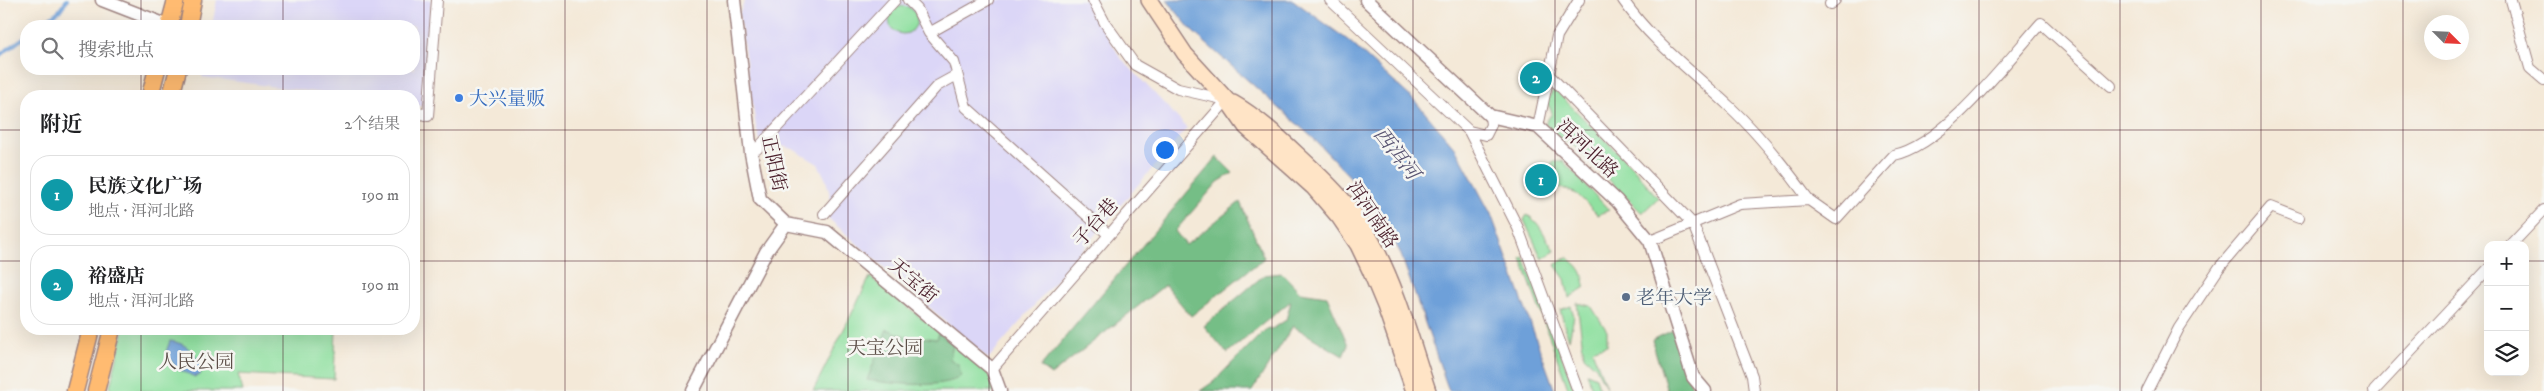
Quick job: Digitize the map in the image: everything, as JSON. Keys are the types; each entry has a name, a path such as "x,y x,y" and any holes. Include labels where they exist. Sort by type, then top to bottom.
{"main road":[{"path":"171,20 176,0"},
{"path":"189,20 193,0"},
{"name":"洱河南路","path":"1149,0 1185,54 1227,100 1246,127 1314,188 1339,217 1358,245 1385,306 1414,391"},
{"path":"152,90 155,75"},
{"path":"173,90 176,75"},
{"name":"洱河南路","path":"1227,100 1262,122 1324,178 1350,208 1370,238 1383,264 1398,301 1428,391"},
{"path":"75,391 89,335"},
{"path":"96,391 110,335"},
{"path":"102,391 103,362"}],"street":[{"path":"102,0 154,20"},
{"path":"420,113 428,116 437,0"},
{"name":"正阳街","path":"734,0 751,154 760,199 786,224"},
{"path":"757,149 895,0"},
{"path":"908,0 917,8 930,33 954,62 966,107 1108,234"},
{"path":"930,33 988,0"},
{"path":"1093,0 1106,23 1135,65 1178,89 1227,100"},
{"path":"1330,0 1469,131 1518,228 1578,391"},
{"path":"1366,0 1490,116 1491,125 1486,135 1469,131"},
{"path":"1538,127 1557,36 1579,0"},
{"path":"1623,0 1636,18 1684,68 1731,108 1775,153 1809,200 1836,219 1894,155 1907,152 1954,119 2041,23 2111,86"},
{"path":"2511,0 2530,68 2544,80"},
{"path":"824,214 937,86 957,75"},
{"path":"1550,76 1693,224 1752,376 1754,391"},
{"name":"子台巷","path":"992,368 1227,100"},
{"name":"洱河北路","path":"1490,116 1538,127 1617,200 1650,241 1693,377 1705,391"},
{"path":"1650,241 1740,204 1809,200"},
{"path":"2147,391 2179,328 2219,268 2271,207 2299,218"},
{"path":"2515,241 2544,210"},
{"path":"693,391 766,252 786,224"},
{"name":"天宝街","path":"786,224 827,232 992,368"},
{"path":"2374,391 2484,273"},
{"path":"992,368 1000,391"}],"shaded area":[{"path":"217,0 431,0 424,107 420,106 420,90 299,90 202,77 202,75 420,75 420,20 213,20"},
{"path":"745,0 1086,0 1120,57 1187,128 988,359 828,218 831,200 826,180 818,164 793,149 760,140 756,127 739,14"}],"green space":[{"path":"903,6 913,10 917,20 913,30 903,34 893,30 889,20 893,10"},
{"path":"1554,89 1634,169 1658,198 1642,213 1571,142 1562,141 1545,124 1552,113 1547,101"},
{"path":"1217,157 1233,173 1218,182 1175,231 1186,245 1240,202 1264,258 1191,316 1165,285 1051,375 1040,367"},
{"path":"1563,161 1609,210 1598,215 1577,194 1554,185 1550,166 1553,162"},
{"path":"1527,215 1536,222 1555,251 1542,259 1524,220"},
{"path":"1524,257 1575,391 1569,391 1521,258"},
{"path":"1567,257 1580,269 1585,287 1569,298 1565,279 1555,265"},
{"path":"1282,273 1300,292 1327,296 1348,345 1343,356 1293,326 1252,391 1200,391 1213,382 1265,330 1274,328 1286,320 1291,301 1227,353 1204,326 1264,275"},
{"name":"天宝公园","path":"870,277 988,371 995,391 813,391"},
{"path":"1577,303 1591,306 1607,331 1607,345 1592,350 1608,391 1596,367 1584,356"},
{"path":"1571,306 1574,316 1569,340 1560,310"},
{"path":"887,329 905,336 937,339 939,333 953,345 950,359 959,365 961,376 943,383 930,384 902,384 867,380"},
{"path":"1673,330 1695,391 1667,391 1652,340"},
{"name":"人民公园","path":"123,335 336,335 334,379 238,374 243,391 112,391 110,387"},
{"path":"1587,373 1596,377 1600,391 1593,391"}],"water":[{"name":"西洱河","path":"1167,0 1293,0 1349,41 1415,101 1456,149 1491,214 1555,391 1449,391 1400,252 1371,199 1313,138 1192,31"},
{"path":"170,341 186,346 193,353 202,368 200,375 195,377 176,368 166,352"}],"waterway":[{"path":"47,20 59,11 67,0"},
{"path":"0,55 20,40"}],"place":[{"name":"裕盛店","path":"1536,78"},
{"name":"大兴量贩","path":"459,98"},
{"name":"民族文化广场","path":"1541,180"},
{"name":"老年大学","path":"1626,297"}]}
